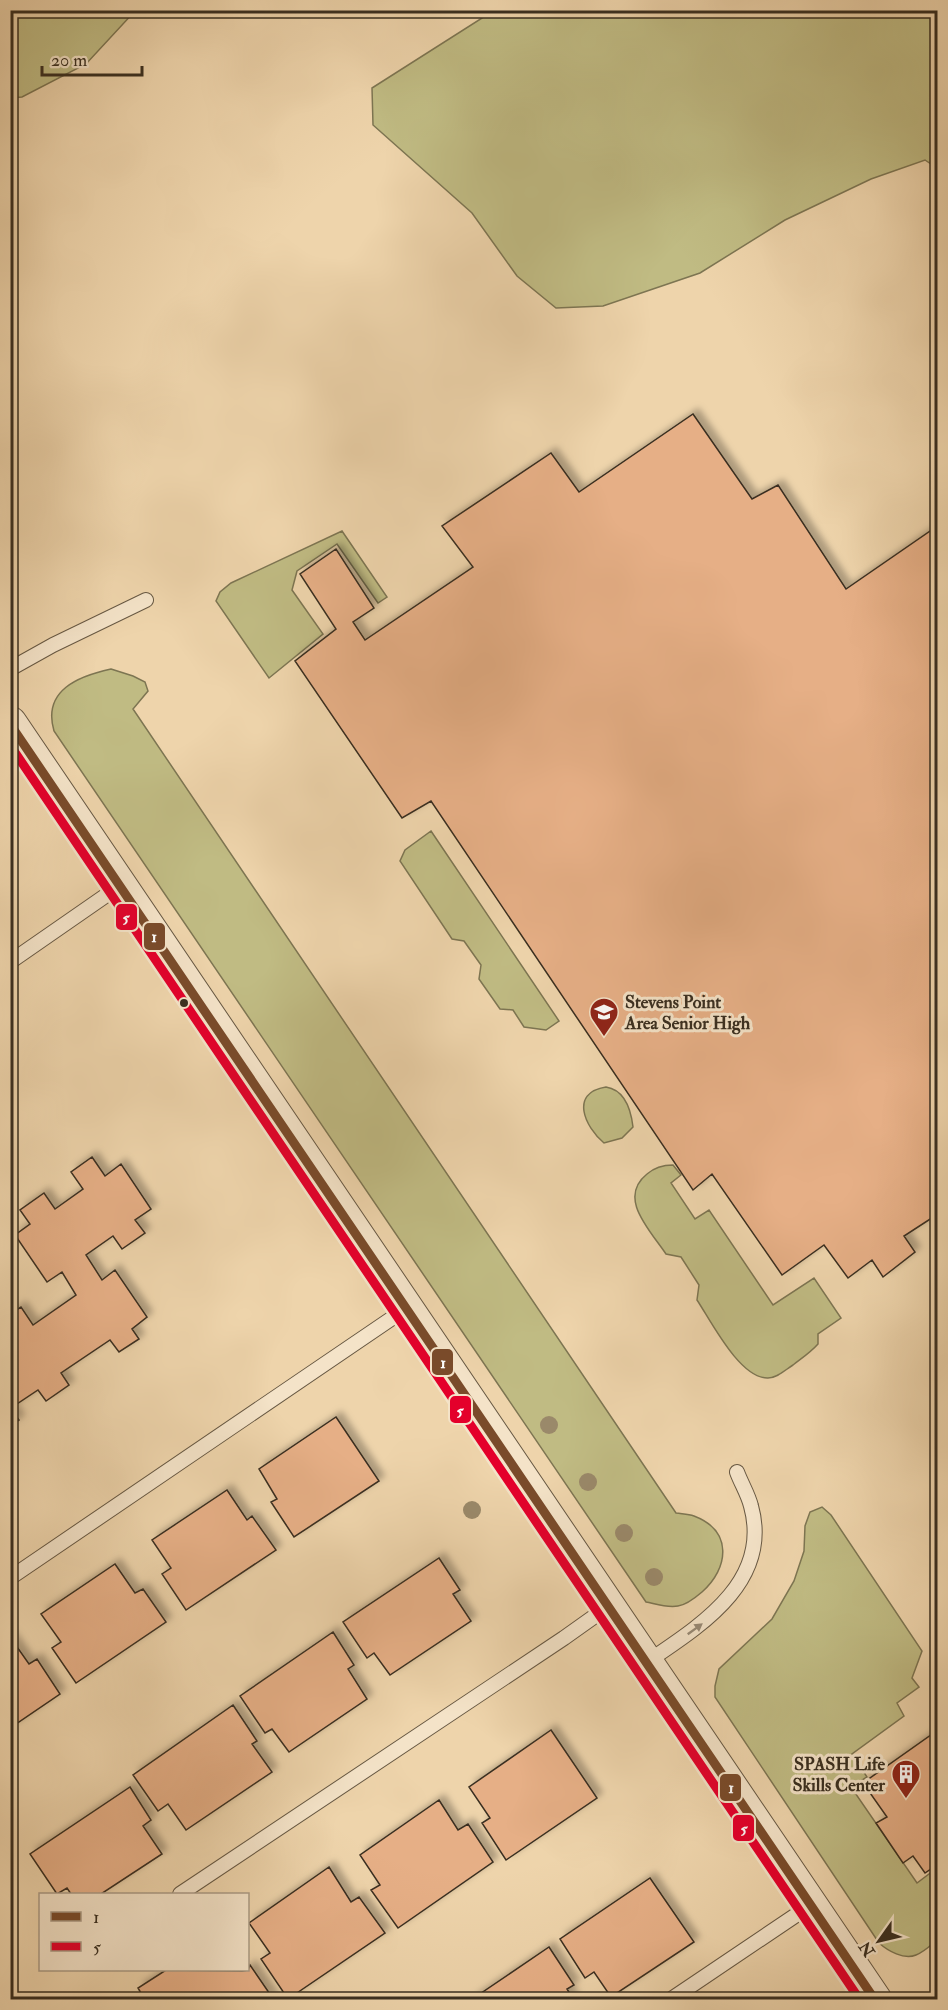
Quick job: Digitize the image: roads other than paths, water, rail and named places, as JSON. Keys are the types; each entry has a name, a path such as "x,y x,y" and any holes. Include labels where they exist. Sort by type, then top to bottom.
{"street":[{"path":"10,723 875,2000"}],"lane":[{"path":"10,669 53,645 146,600"},
{"path":"10,962 121,885"},
{"path":"10,1578 407,1308"},
{"path":"647,1662 702,1625 726,1602 742,1579 751,1557 754,1532 751,1506 736,1472"},
{"path":"181,1893 609,1605"},
{"path":"670,2000 811,1905"}],"place":[{"name":"Stevens Point Area Senior High","path":"604,1038"},
{"name":"SPASH Life Skills Center","path":"906,1800"}]}
